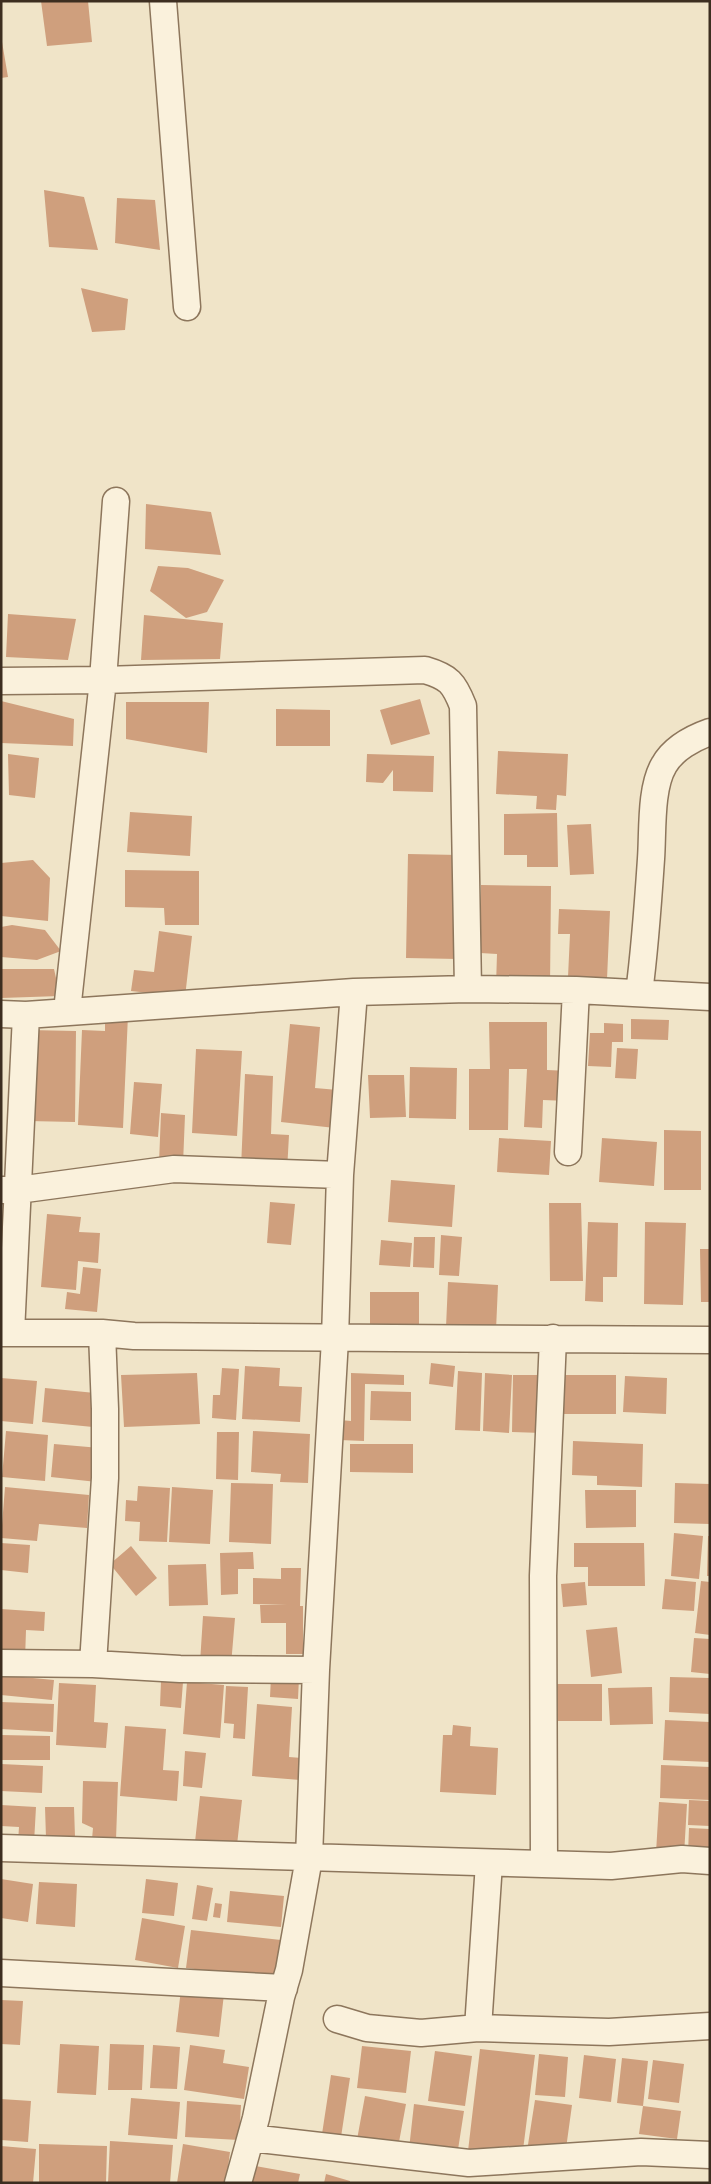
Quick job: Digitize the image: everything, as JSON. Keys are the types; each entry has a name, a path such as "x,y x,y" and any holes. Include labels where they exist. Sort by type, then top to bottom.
{"street":[{"path":"162,1 187,307"},
{"path":"67,1011 103,680 116,501"},
{"path":"1,681 103,680 425,670 442,675 455,686 463,706 468,990"},
{"path":"640,993 646,942 655,791 664,765 678,749 696,736 710,732"},
{"path":"568,1152 576,990"},
{"path":"710,997 576,990 354,992 14,1014 6,1333 102,1333 134,1336 335,1339 400,1337 710,1340"},
{"path":"238,2183 251,2138 289,1970 309,1858 316,1670 335,1339 340,1175 354,992"},
{"path":"10,1190 174,1169 340,1175"},
{"path":"93,1664 105,1478 102,1333"},
{"path":"544,1864 543,1576 553,1338"},
{"path":"1,1664 93,1664 180,1669 316,1670"},
{"path":"1,1848 610,1866 682,1859 710,1861"},
{"path":"478,2028 489,1863"},
{"path":"1,1973 284,1988"},
{"path":"337,2019 367,2028 421,2033 478,2028 609,2032 710,2026"},
{"path":"251,2138 469,2163 641,2152 710,2155"}],"building":[{"path":"41,1 88,1 92,42 47,46"},
{"path":"1,36 8,77 1,78"},
{"path":"44,190 84,197 98,250 49,247"},
{"path":"117,198 155,200 160,250 115,243"},
{"path":"81,288 128,299 125,330 92,332"},
{"path":"146,504 211,512 221,555 145,549"},
{"path":"158,566 188,568 224,580 207,612 186,618 150,591"},
{"path":"8,614 76,619 68,660 6,657"},
{"path":"144,615 223,623 220,659 141,660"},
{"path":"420,699 430,734 391,745 380,710"},
{"path":"1,701 74,719 73,746 1,743"},
{"path":"126,702 209,702 207,753 126,739"},
{"path":"276,709 330,710 330,746 276,746"},
{"path":"498,751 568,754 566,796 557,795 556,810 536,809 537,796 496,794"},
{"path":"8,754 39,758 35,798 9,795"},
{"path":"367,754 434,756 433,792 393,791 393,770 383,783 366,782"},
{"path":"130,812 192,816 190,856 127,852"},
{"path":"557,813 558,867 527,867 527,855 504,855 504,814"},
{"path":"591,824 594,874 570,875 567,825"},
{"path":"408,854 459,855 458,959 406,958"},
{"path":"33,860 50,878 48,921 1,916 1,863"},
{"path":"125,870 199,871 199,925 165,925 164,908 125,907"},
{"path":"481,885 551,886 550,986 496,986 497,954 480,953"},
{"path":"559,909 610,911 607,979 568,977 570,934 558,934"},
{"path":"12,925 45,930 61,951 37,960 1,957 1,927"},
{"path":"159,931 192,936 185,997 131,991 134,970 154,972"},
{"path":"1,969 54,969 60,996 1,998"},
{"path":"105,1014 128,1015 123,1128 78,1125 82,1030 105,1031"},
{"path":"631,1019 669,1020 668,1040 631,1039"},
{"path":"489,1022 547,1022 547,1070 569,1071 568,1101 543,1100 542,1128 524,1127 527,1069 509,1069 508,1130 469,1130 469,1069 490,1069"},
{"path":"604,1023 623,1024 623,1042 612,1042 611,1067 588,1066 590,1033 604,1033"},
{"path":"290,1024 320,1027 315,1088 338,1090 335,1128 281,1122"},
{"path":"29,1030 76,1031 75,1122 28,1121"},
{"path":"617,1048 638,1049 636,1079 615,1078"},
{"path":"196,1049 242,1051 237,1136 192,1133"},
{"path":"410,1067 457,1068 456,1119 409,1118"},
{"path":"245,1074 273,1076 271,1134 289,1135 287,1171 241,1168"},
{"path":"368,1075 404,1075 406,1117 370,1118"},
{"path":"134,1082 162,1084 158,1137 130,1134"},
{"path":"161,1113 185,1115 183,1164 159,1163"},
{"path":"664,1130 701,1131 701,1190 664,1190"},
{"path":"499,1138 551,1141 549,1175 497,1172"},
{"path":"602,1138 657,1142 654,1186 599,1182"},
{"path":"391,1180 455,1185 452,1227 388,1222"},
{"path":"270,1202 295,1204 291,1245 267,1243"},
{"path":"549,1203 581,1203 583,1281 550,1281"},
{"path":"47,1214 81,1217 79,1232 100,1233 98,1263 78,1261 76,1290 41,1287"},
{"path":"588,1222 618,1223 617,1277 603,1277 603,1302 585,1301"},
{"path":"645,1222 686,1223 683,1305 644,1304"},
{"path":"441,1235 462,1237 459,1276 439,1275"},
{"path":"414,1237 435,1237 434,1268 413,1267"},
{"path":"381,1240 412,1243 410,1267 379,1265"},
{"path":"700,1249 710,1249 710,1302 701,1302"},
{"path":"83,1267 101,1269 97,1312 65,1309 67,1292 80,1294"},
{"path":"448,1282 498,1285 496,1330 446,1327"},
{"path":"370,1292 419,1292 419,1333 370,1332"},
{"path":"431,1363 455,1366 453,1387 429,1384"},
{"path":"245,1366 280,1368 279,1386 302,1387 300,1422 242,1419"},
{"path":"222,1368 239,1369 236,1420 212,1418 213,1395 220,1395"},
{"path":"458,1371 482,1373 480,1431 455,1430"},
{"path":"197,1373 200,1424 124,1427 121,1375"},
{"path":"351,1373 404,1375 404,1385 365,1384 364,1441 340,1440 340,1420 351,1421"},
{"path":"485,1373 512,1375 509,1433 483,1431"},
{"path":"513,1375 543,1375 542,1433 512,1432"},
{"path":"561,1375 616,1375 616,1414 562,1414"},
{"path":"625,1376 667,1378 666,1414 623,1412"},
{"path":"1,1378 37,1381 33,1424 1,1421"},
{"path":"45,1388 95,1393 93,1427 42,1422"},
{"path":"371,1391 411,1392 411,1421 370,1420"},
{"path":"6,1431 48,1435 45,1481 2,1477"},
{"path":"253,1431 310,1434 308,1483 280,1482 281,1474 251,1472"},
{"path":"217,1432 239,1432 238,1480 216,1479"},
{"path":"573,1441 643,1444 642,1487 597,1485 597,1476 572,1475"},
{"path":"54,1444 100,1448 97,1482 51,1477"},
{"path":"350,1444 413,1444 413,1473 350,1472"},
{"path":"231,1483 273,1484 271,1544 229,1542"},
{"path":"675,1483 710,1484 710,1524 674,1523"},
{"path":"138,1486 170,1488 167,1542 139,1541 140,1522 125,1521 126,1500 137,1501"},
{"path":"5,1487 89,1495 87,1528 39,1524 37,1541 1,1538"},
{"path":"172,1487 213,1490 210,1544 169,1542"},
{"path":"585,1490 636,1490 636,1527 586,1528"},
{"path":"674,1533 703,1536 699,1579 671,1576"},
{"path":"708,1536 710,1536 710,1576 707,1576"},
{"path":"1,1543 30,1545 28,1573 1,1570"},
{"path":"574,1543 644,1543 645,1586 588,1586 588,1567 574,1567"},
{"path":"131,1546 157,1578 136,1596 110,1564"},
{"path":"253,1552 254,1569 238,1569 238,1594 221,1595 220,1553"},
{"path":"206,1564 208,1605 169,1606 168,1565"},
{"path":"281,1568 301,1568 300,1606 303,1606 303,1654 286,1654 286,1623 261,1623 260,1605 287,1605 253,1604 253,1578 281,1579"},
{"path":"665,1579 696,1582 694,1611 662,1609"},
{"path":"701,1581 710,1582 710,1635 695,1633"},
{"path":"585,1582 587,1605 563,1607 561,1584"},
{"path":"1,1609 45,1612 44,1631 26,1630 25,1660 1,1658"},
{"path":"203,1616 235,1618 231,1665 200,1663"},
{"path":"617,1627 622,1673 591,1677 586,1630"},
{"path":"694,1638 710,1639 710,1674 691,1672"},
{"path":"1,1675 54,1680 52,1700 1,1695"},
{"path":"271,1677 299,1678 298,1699 270,1697"},
{"path":"670,1677 710,1678 710,1714 669,1712"},
{"path":"161,1681 183,1682 181,1708 160,1706"},
{"path":"187,1682 224,1685 220,1738 183,1734"},
{"path":"59,1683 96,1685 94,1722 108,1723 106,1748 56,1745"},
{"path":"554,1684 602,1684 602,1721 554,1721"},
{"path":"226,1686 248,1687 245,1739 233,1738 234,1724 224,1723"},
{"path":"652,1687 653,1724 610,1725 608,1688"},
{"path":"1,1702 54,1704 53,1732 1,1729"},
{"path":"257,1704 292,1707 289,1757 302,1758 300,1780 252,1776"},
{"path":"665,1720 710,1722 710,1762 663,1760"},
{"path":"453,1725 471,1727 470,1746 498,1748 496,1795 440,1792 443,1735 452,1735"},
{"path":"125,1726 166,1729 163,1770 179,1771 177,1801 120,1796"},
{"path":"1,1735 50,1736 50,1760 1,1760"},
{"path":"185,1751 206,1753 202,1788 183,1786"},
{"path":"1,1764 43,1766 42,1793 1,1791"},
{"path":"661,1765 710,1767 710,1800 660,1798"},
{"path":"83,1781 118,1782 116,1840 92,1839 93,1828 82,1823"},
{"path":"200,1796 242,1800 237,1845 195,1842"},
{"path":"689,1800 710,1801 710,1826 688,1825"},
{"path":"659,1802 687,1804 684,1855 656,1853"},
{"path":"1,1805 36,1807 34,1843 18,1842 19,1827 1,1826"},
{"path":"45,1807 74,1807 75,1837 46,1838"},
{"path":"689,1828 710,1829 710,1855 688,1854"},
{"path":"1,1879 33,1884 28,1922 1,1918"},
{"path":"146,1879 178,1883 174,1916 142,1913"},
{"path":"39,1882 77,1884 75,1927 36,1924"},
{"path":"197,1885 213,1888 207,1921 192,1919"},
{"path":"230,1891 284,1896 281,1927 227,1922"},
{"path":"215,1903 222,1904 220,1918 213,1917"},
{"path":"142,1918 185,1926 178,1968 135,1960"},
{"path":"191,1930 281,1940 277,1978 186,1968"},
{"path":"181,1989 224,1994 219,2037 176,2032"},
{"path":"1,2000 23,2001 20,2045 1,2044"},
{"path":"60,2044 99,2046 96,2095 57,2093"},
{"path":"110,2044 144,2045 142,2090 108,2090"},
{"path":"153,2045 180,2047 177,2089 150,2088"},
{"path":"190,2045 225,2050 223,2063 249,2067 244,2099 184,2090"},
{"path":"362,2046 411,2051 406,2093 357,2088"},
{"path":"480,2049 535,2055 522,2158 468,2151"},
{"path":"435,2051 472,2056 465,2106 428,2101"},
{"path":"539,2054 568,2057 565,2097 535,2095"},
{"path":"584,2055 616,2059 611,2102 579,2098"},
{"path":"622,2058 648,2061 643,2106 617,2103"},
{"path":"653,2060 684,2064 679,2103 648,2099"},
{"path":"331,2075 350,2078 341,2137 322,2134"},
{"path":"365,2096 406,2104 397,2153 356,2145"},
{"path":"131,2098 180,2102 177,2139 128,2135"},
{"path":"1,2099 31,2101 28,2142 1,2140"},
{"path":"535,2100 572,2105 565,2156 527,2151"},
{"path":"187,2101 241,2105 239,2140 185,2137"},
{"path":"414,2104 464,2111 457,2156 409,2149"},
{"path":"643,2106 681,2111 677,2139 639,2134"},
{"path":"110,2141 173,2145 170,2183 108,2183"},
{"path":"39,2144 107,2146 106,2183 39,2183"},
{"path":"183,2144 230,2152 226,2183 177,2183"},
{"path":"1,2146 36,2149 33,2183 1,2183"},
{"path":"245,2164 300,2174 298,2183 242,2183"},
{"path":"326,2174 350,2181 350,2183 324,2183"}]}
